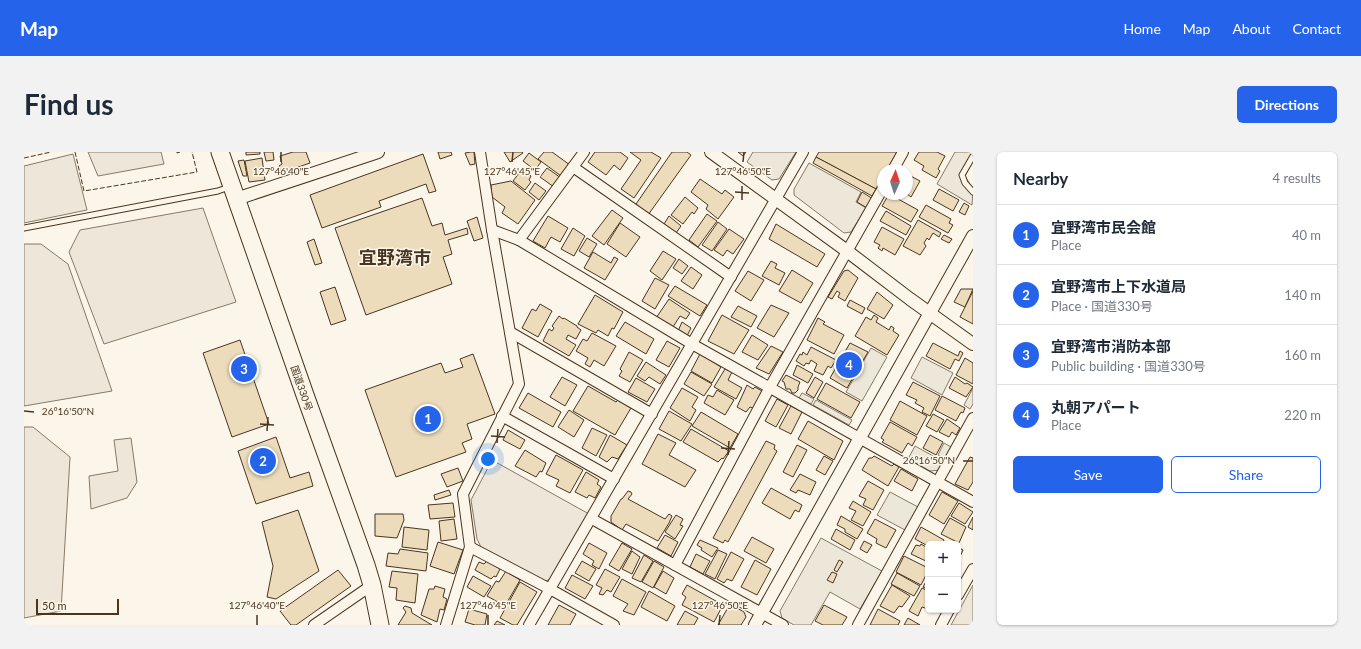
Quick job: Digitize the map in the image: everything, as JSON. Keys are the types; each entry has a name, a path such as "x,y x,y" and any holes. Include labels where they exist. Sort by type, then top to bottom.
{"highway":[{"name":"国道330号","path":"220,152 366,565 372,585 380,625"}],"street":[{"path":"234,193 378,152"},
{"path":"446,625 470,547 463,494 519,384 480,152"},
{"path":"519,240 584,152"},
{"path":"711,152 973,344"},
{"path":"529,625 803,152"},
{"path":"896,164 903,152"},
{"path":"573,167 731,277"},
{"path":"675,565 770,387 877,198"},
{"path":"492,230 519,240 692,344 973,502"},
{"path":"755,625 858,438 973,236"},
{"path":"510,332 652,414"},
{"path":"502,416 614,479"},
{"path":"858,625 973,418"},
{"path":"592,518 783,625"},
{"path":"470,547 550,588 614,625"},
{"path":"961,590 973,569"},
{"path":"314,625 372,585"},
{"path":"941,625 947,613"}],"lane":[{"path":"973,156 962,175 965,183 973,192"},
{"path":"24,228 218,191 234,193"}],"shaded area":[{"path":"88,152 161,152 164,164 98,176"},
{"path":"753,152 796,152 779,179 772,180 747,162"},
{"path":"955,152 973,152 973,161 965,176 973,189 972,205 937,184"},
{"path":"73,154 87,210 24,223 24,166"},
{"path":"809,163 861,192 856,202 866,208 851,232 844,233 794,195 794,189"},
{"path":"203,208 236,302 104,344 69,252 80,230"},
{"path":"24,244 41,244 68,264 112,391 24,406"},
{"path":"871,348 887,357 862,401 846,392"},
{"path":"922,357 953,373 942,395 911,378"},
{"path":"973,388 973,404 970,409 964,405"},
{"path":"802,393 814,399 811,404 799,398"},
{"path":"816,400 852,420 849,425 813,405"},
{"path":"24,427 33,427 70,457 61,611 24,618"},
{"path":"131,438 137,482 127,498 91,509 89,476 118,471 114,440"},
{"path":"944,443 951,447 945,459 938,455"},
{"path":"915,446 944,462 940,470 930,471 908,459"},
{"path":"492,460 589,514 553,579 544,581 481,547 477,539 471,500"},
{"path":"890,492 918,507 905,530 877,515"},
{"path":"821,538 882,571 860,609 830,592 811,625 794,625 782,618 780,611"},
{"path":"973,585 973,625 951,625 958,613 961,613 961,607"}],"building":[{"path":"246,152 260,152 260,154 246,155"},
{"path":"264,152 273,152 274,160 266,161"},
{"path":"293,152 306,152 310,163 281,173 279,166 282,164 280,156"},
{"path":"438,152 451,152 452,155 440,159"},
{"path":"474,152 475,164 470,165 465,153"},
{"path":"504,152 522,152 523,153 510,162"},
{"path":"544,152 552,152 570,165 561,176 538,159"},
{"path":"595,152 620,152 628,158 620,170 614,165 606,175 588,162"},
{"path":"630,152 651,152 661,158 634,198 621,189 641,160"},
{"path":"672,152 687,152 691,155 648,215 636,204"},
{"path":"738,152 746,152 743,156"},
{"path":"819,152 897,152 890,164 877,164 876,189 816,157"},
{"path":"919,152 937,152 945,156 938,169 940,171 936,178 922,170 924,166 914,160"},
{"path":"529,153 541,162 535,170 523,161"},
{"path":"423,154 436,191 429,193 426,184 379,201 381,207 322,228 310,195"},
{"path":"816,157 876,189 872,196 813,163"},
{"path":"262,158 265,180 249,182 245,161"},
{"path":"244,160 247,176 243,176 238,161"},
{"path":"547,168 561,178 554,187 540,177"},
{"path":"522,169 531,176 529,180 531,182 525,190 513,181"},
{"path":"913,177 920,181 913,193"},
{"path":"700,179 722,194 725,190 734,197 718,219 706,209 708,205 691,192"},
{"path":"511,181 535,200 518,224 502,213 505,207 492,197 491,185"},
{"path":"535,183 546,191 539,200 529,192"},
{"path":"939,189 959,200 953,211 933,200"},
{"path":"862,192 873,199 867,208 857,202"},
{"path":"685,197 698,208 694,214 692,212 683,224 671,215"},
{"path":"422,198 432,226 442,223 445,235 467,228 468,234 448,240 452,254 443,257 452,284 366,315 335,228"},
{"path":"886,200 900,200 918,210 911,222 882,206"},
{"path":"964,203 969,206 965,215 959,212"},
{"path":"926,205 951,219 949,223 953,225 948,233 919,217"},
{"path":"612,210 623,218 604,245 592,236"},
{"path":"886,211 911,226 906,235 880,221"},
{"path":"707,214 717,221 698,247 689,240"},
{"path":"548,216 568,228 560,242 551,237 545,248 533,241"},
{"path":"669,216 681,226 676,233 664,224"},
{"path":"477,217 483,238 474,241 467,221"},
{"path":"918,220 941,233 939,237 933,233 929,240 927,238 924,243 926,246 920,255 903,246"},
{"path":"718,222 727,229 712,251 702,245"},
{"path":"620,223 640,237 626,257 607,244"},
{"path":"776,224 825,254 817,267 769,239"},
{"path":"882,227 904,239 895,255 883,248 882,251 878,248 880,245 874,242"},
{"path":"573,228 585,236 574,256 561,249"},
{"path":"729,229 744,239 733,254 727,250 723,256 714,250"},
{"path":"944,235 952,239 949,243 941,239"},
{"path":"587,238 597,244 589,257 579,251"},
{"path":"314,239 322,263 315,265 307,242"},
{"path":"663,251 676,259 662,280 650,271"},
{"path":"593,252 611,263 614,257 618,259 605,280 584,268"},
{"path":"679,259 688,266 682,274 673,268"},
{"path":"771,261 777,264 775,268 785,273 779,285 762,276"},
{"path":"691,267 702,275 693,289 681,281"},
{"path":"792,270 813,283 801,303 779,291"},
{"path":"848,270 858,278 845,301 838,297 840,293 837,291 832,299 828,297 844,271"},
{"path":"748,271 764,280 751,301 735,291"},
{"path":"655,278 669,285 655,309 642,301"},
{"path":"675,286 707,305 700,316 668,296"},
{"path":"335,287 346,320 331,325 320,292"},
{"path":"961,289 973,289 965,307 954,302"},
{"path":"973,291 973,324 960,317"},
{"path":"877,292 893,305 884,319 867,309"},
{"path":"595,295 623,312 614,329 612,328 608,336 598,330 596,333 578,324"},
{"path":"669,299 690,313 686,319 680,316 673,327 656,318"},
{"path":"850,300 865,308 862,314 847,306"},
{"path":"540,304 552,311 538,337 522,328 532,309 536,311"},
{"path":"771,305 789,313 774,337 757,328"},
{"path":"738,306 757,316 751,327 731,317"},
{"path":"722,315 749,330 734,354 708,341"},
{"path":"874,315 878,318 876,322 889,330 891,326 894,328 893,331 899,335 887,355 855,336 866,317 871,320"},
{"path":"559,316 577,326 581,330 576,339 568,335 566,339 576,345 569,356 543,341 549,329 552,331 554,328 552,326"},
{"path":"818,318 825,322 823,324 844,335 834,354 807,340"},
{"path":"625,322 654,339 646,354 616,336"},
{"path":"682,322 691,328 687,336 678,331"},
{"path":"592,333 616,346 604,366 594,360 590,367 585,364 588,358 576,351 583,339 587,341"},
{"path":"752,335 768,345 758,360 742,352"},
{"path":"240,340 269,424 232,437 203,353"},
{"path":"667,341 680,348 669,367 656,360"},
{"path":"850,343 868,352 847,388 830,378"},
{"path":"933,343 958,356 960,351 963,353 959,361 955,359 950,369 926,356"},
{"path":"771,346 783,352 769,374 756,368"},
{"path":"811,347 836,360 831,368 828,366 823,375 814,371 817,364 811,360 809,364 806,363 804,366 796,361 803,352 807,355"},
{"path":"629,352 643,360 630,382 619,376 622,371 620,369"},
{"path":"473,354 495,414 467,424 472,439 462,443 466,452 396,477 365,390 441,363 445,373 463,367 460,359"},
{"path":"700,354 721,367 712,383 691,371"},
{"path":"965,358 973,363 973,384 956,375"},
{"path":"646,362 666,375 660,384 649,377 645,381 637,376"},
{"path":"797,365 813,374 808,383 793,375"},
{"path":"725,369 732,372 728,380 742,388 736,399 714,387"},
{"path":"691,372 712,384 704,396 684,384"},
{"path":"786,375 800,382 798,390 795,393 792,393 790,389 786,389 784,382 782,381"},
{"path":"562,377 577,385 565,406 550,397"},
{"path":"815,377 823,382 814,398 806,393"},
{"path":"955,377 965,384 967,383 973,387 966,397 949,388"},
{"path":"636,378 655,389 647,402 628,392"},
{"path":"913,382 940,396 930,416 922,412 924,408 915,403 917,400 906,395"},
{"path":"826,383 860,402 851,418 817,399"},
{"path":"747,385 753,389 755,387 762,391 763,398 755,409 750,407 746,412 737,407"},
{"path":"588,386 616,402 618,400 631,408 615,435 573,411"},
{"path":"682,388 698,397 692,407 696,410 690,421 670,408"},
{"path":"717,390 734,400 725,415 704,403 708,395 713,397"},
{"path":"528,393 561,412 553,427 519,408"},
{"path":"942,396 965,408 963,413 961,412 956,421 935,410"},
{"path":"777,399 788,405 776,427 765,421"},
{"path":"900,401 927,416 917,435 890,420"},
{"path":"791,406 802,412 791,434 779,428"},
{"path":"569,410 584,420 574,437 558,427"},
{"path":"669,411 692,424 681,441 659,429"},
{"path":"701,412 738,434 730,448 692,426"},
{"path":"933,414 944,420 937,432 926,426"},
{"path":"947,419 960,428 956,435 952,432 949,437 939,432"},
{"path":"808,421 843,441 834,460 798,439"},
{"path":"890,422 917,437 912,446 908,443 902,453 882,442 884,440 881,438"},
{"path":"592,428 607,435 596,456 582,448"},
{"path":"691,429 729,451 723,459 722,458 718,462 683,442"},
{"path":"508,430 525,440 520,449 503,440"},
{"path":"658,434 676,443 669,455 696,470 685,487 642,464"},
{"path":"610,435 627,445 618,459 612,457 607,462 599,457"},
{"path":"930,435 943,442 936,455 923,448"},
{"path":"276,437 290,478 309,472 313,486 256,504 238,451"},
{"path":"766,441 775,445 774,449 777,451 728,542 725,540 723,543 713,538"},
{"path":"797,445 807,450 793,477 783,472"},
{"path":"525,450 546,463 542,472 540,471 536,477 515,466"},
{"path":"556,455 583,470 570,493 556,486 559,480 546,474"},
{"path":"824,456 833,461 825,475 816,470"},
{"path":"874,456 892,466 894,464 899,467 888,486 862,470 869,458"},
{"path":"970,457 973,458 973,482 968,490 955,484"},
{"path":"458,468 463,481 447,487 441,474"},
{"path":"901,469 918,479 912,491 894,481"},
{"path":"586,472 599,480 597,484 601,487 595,498 589,495 587,498 575,492"},
{"path":"800,474 816,482 810,495 798,490 796,493 790,490"},
{"path":"868,481 884,490 873,510 863,505 866,499 859,496"},
{"path":"771,488 802,505 799,512 795,510 790,519 762,503"},
{"path":"449,490 451,495 435,500 434,495"},
{"path":"628,491 632,494 628,499 665,519 669,514 672,516 658,541 626,524 622,530 611,522 611,516 621,499"},
{"path":"942,492 958,501 944,524 929,515"},
{"path":"853,501 871,512 863,526 851,520 856,511 849,508"},
{"path":"453,503 455,517 430,519 428,505"},
{"path":"959,503 973,512 965,524 951,516"},
{"path":"298,510 319,571 276,599 267,597 273,566 262,522"},
{"path":"375,514 403,514 404,520 397,538 375,536"},
{"path":"676,515 683,519 680,525 683,526 675,539 665,532"},
{"path":"841,516 863,529 857,539 845,532 845,529 837,525"},
{"path":"973,517 973,530 968,527"},
{"path":"950,518 966,527 960,541 955,541 941,534"},
{"path":"454,519 457,539 441,541 439,521"},
{"path":"875,519 896,530 886,548 876,543 877,539 867,533"},
{"path":"404,527 429,530 427,550 402,547"},
{"path":"921,527 944,540 925,541 925,544 915,539"},
{"path":"836,529 855,540 850,550 831,539"},
{"path":"665,535 678,542 671,556 657,548"},
{"path":"752,537 774,549 766,563 744,551"},
{"path":"700,540 718,548 712,557 701,550 702,548 697,545"},
{"path":"864,541 872,545 867,553 860,549"},
{"path":"438,542 463,550 454,574 430,566"},
{"path":"589,543 607,553 599,569 592,565 594,561 583,554"},
{"path":"622,543 632,549 619,571 609,565"},
{"path":"921,544 925,546 925,561 911,554 916,545 920,546"},
{"path":"400,549 428,553 426,571 386,566 388,553 398,554"},
{"path":"718,550 727,554 715,579 705,574"},
{"path":"632,551 640,557 632,574 622,569"},
{"path":"731,552 744,559 732,581 727,579 724,583 717,579"},
{"path":"696,554 710,561 703,574 690,567"},
{"path":"644,555 653,561 641,582 632,578"},
{"path":"904,556 925,566 925,577 921,585 896,572"},
{"path":"755,560 771,569 757,595 741,587"},
{"path":"839,560 843,562 837,572 834,570"},
{"path":"487,561 500,569 496,577 494,576 491,579 475,570 479,562 484,564"},
{"path":"582,561 596,569 589,581 575,573"},
{"path":"654,561 664,567 653,588 642,582"},
{"path":"605,569 620,577 611,592 607,590 603,595 599,594 602,588 596,585"},
{"path":"338,570 351,586 296,625 291,625 280,611"},
{"path":"392,571 418,574 415,603 396,600 397,588 389,587"},
{"path":"506,571 520,580 505,606 487,596 496,581 499,582"},
{"path":"663,571 674,578 666,594 654,587"},
{"path":"832,572 837,574 833,583 827,580"},
{"path":"897,573 920,586 914,596 891,584"},
{"path":"572,575 593,586 585,599 565,588"},
{"path":"473,576 491,586 484,597 467,587"},
{"path":"622,579 646,592 634,615 623,611 628,604 613,596"},
{"path":"520,582 537,592 517,625 513,625 500,618"},
{"path":"687,585 723,605 714,622 682,605 686,597 682,594"},
{"path":"892,585 910,596 902,607 899,606 894,613 880,606"},
{"path":"435,586 445,589 443,597 447,599 444,610 440,609 437,622 421,615 429,589 434,589"},
{"path":"922,588 925,590 925,608 922,607 918,616 909,611"},
{"path":"649,591 675,606 667,621 641,607"},
{"path":"730,604 744,612 746,617 741,625 718,625"},
{"path":"559,605 576,614 570,625 548,625"},
{"path":"824,605 847,617 842,625 823,625 815,621"},
{"path":"405,606 411,608 412,613 432,625 398,625 406,612 403,608"},
{"path":"469,609 487,614 485,625 475,625 465,622"},
{"path":"878,609 900,621 898,625 870,625"},
{"path":"685,611 698,618 694,625 677,625"},
{"path":"908,618 920,625 904,625"},
{"path":"497,621 505,625 494,625"}],"fence":[{"path":"24,158 51,152"},
{"path":"75,152 84,191 197,172 192,152"},
{"path":"177,152 180,152"}],"place":[{"name":"丸朝アパート","path":"849,365"},
{"name":"宜野湾市消防本部","path":"244,369"},
{"name":"宜野湾市民会館","path":"428,419"},
{"name":"宜野湾市上下水道局","path":"263,461"}],"district":[{"name":"宜野湾市","path":"395,257"}]}
